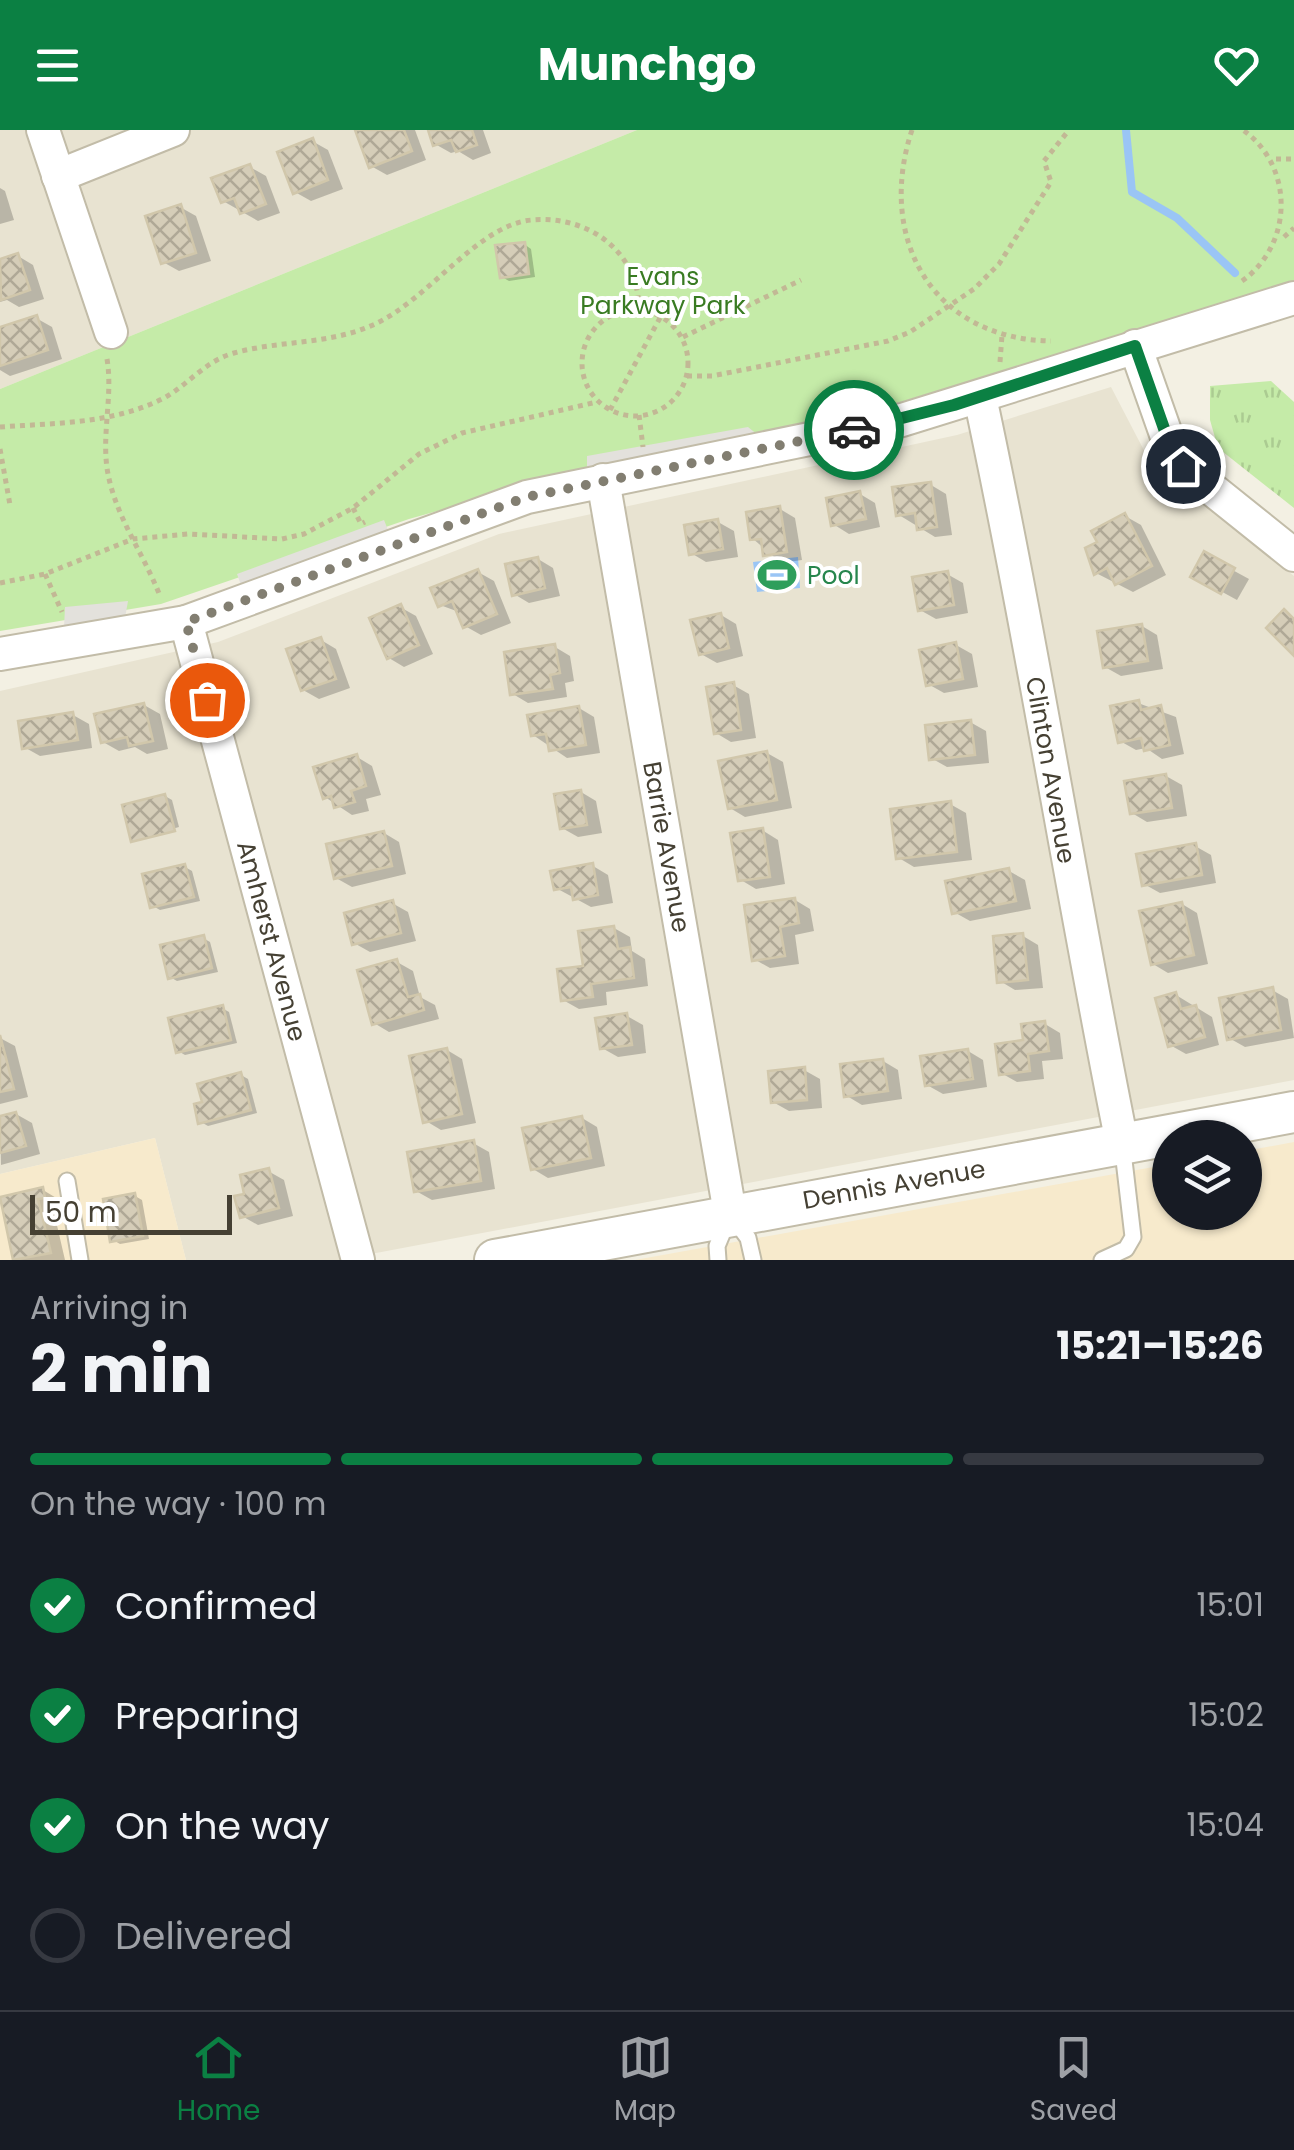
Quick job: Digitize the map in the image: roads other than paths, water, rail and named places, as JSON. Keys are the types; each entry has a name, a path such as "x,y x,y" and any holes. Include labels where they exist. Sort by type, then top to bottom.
{"street":[{"path":"43,130 111,332"},
{"path":"58,176 173,130"},
{"path":"0,654 176,615 527,497 902,420 1294,298"},
{"path":"1135,346 1167,437 1183,466 1294,555"},
{"name":"Clinton Avenue","path":"980,397 1020,585 1079,932 1122,1143"},
{"name":"Barrie Avenue","path":"603,480 730,1214"},
{"name":"Amherst Avenue","path":"176,615 358,1260"},
{"name":"Dennis Avenue","path":"495,1260 1294,1112"}],"lane":[{"path":"1102,1260 1128,1254 1134,1237 1122,1143"},
{"path":"67,1181 80,1260"},
{"path":"718,1260 717,1246 730,1214"},
{"path":"730,1214 748,1238 753,1260"}],"water":[{"name":"Pool","path":"798,557 800,588 757,592 753,562"}],"waterway":[{"path":"1126,130 1132,192 1177,218 1235,273"}],"place":[{"name":"Pool","path":"777,575"}],"park label":[{"name":"Evans Parkway Park","path":"663,290"}]}
